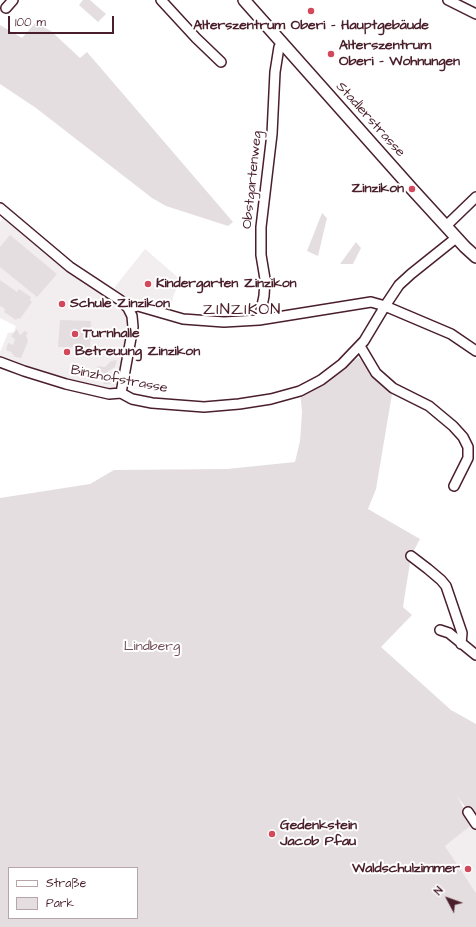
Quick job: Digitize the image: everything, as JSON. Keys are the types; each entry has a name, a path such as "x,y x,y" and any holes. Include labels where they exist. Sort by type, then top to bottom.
{"main road":[{"name":"Stadlerstrasse","path":"244,0 456,238 476,257"}],"street":[{"path":"6,8 13,0"},
{"path":"161,0 196,38 221,62"},
{"path":"448,0 476,14"},
{"name":"Obstgartenweg","path":"259,320 264,296 264,279 261,255 261,227 272,134 275,72 279,47 283,44"},
{"path":"446,226 476,197"},
{"path":"0,208 70,267 120,300 128,308 132,316 134,327 121,393"},
{"name":"Binzhofstrasse","path":"0,362 36,375 86,389 109,394 121,393 132,399 152,403 204,407 271,399 300,391 321,380 342,364 360,346 399,285 456,238"},
{"path":"128,308 138,306 183,319 224,322 259,320 371,302 385,306 451,334 476,350"},
{"path":"360,346 376,373 393,388 429,406 453,426 463,437 468,447 468,458 454,486"},
{"path":"411,556 441,580 446,586 462,633 461,644"},
{"path":"440,630 449,633 476,655"},
{"path":"468,812 476,824"}],"shaded area":[{"name":"Schule Zinzikon","path":"7,214 120,300 132,316 121,393 112,394 0,362 0,352 8,333 14,332 16,326 0,318 0,222"},
{"name":"Kindergarten Zinzikon","path":"145,249 181,280 174,294 168,316 138,306 114,288"},
{"name":"Waldschulzimmer","path":"473,824 476,827 476,893 445,846"}],"green space":[{"path":"83,0 90,0 106,14 98,22 79,5"},
{"path":"35,23 51,31 80,58 87,52 233,222 228,226 166,206 152,198 36,108 0,84 0,25 22,38"},
{"path":"322,213 327,218 318,256 307,251"},
{"path":"10,235 57,274 37,297 0,267 0,247"},
{"path":"356,242 361,248 353,264 340,264"},
{"path":"0,280 17,292 19,289 31,297 30,300 32,302 20,319 18,318 16,320 4,312 5,309 0,306"},
{"name":"Turnhalle","path":"60,320 91,321 90,348 58,347"},
{"path":"17,329 20,335 25,331 28,333 26,335 28,341 21,358 15,357 11,352 6,350 8,343 13,345 15,339 11,336"},
{"name":"Lindberg","path":"359,358 393,388 376,489 368,509 420,539 411,556 403,607 412,615 381,647 451,710 476,724 476,822 457,796 473,824 445,846 476,893 476,927 0,927 0,498 90,484 114,470 227,469 295,462 300,441 302,412 300,391 342,364"},
{"path":"117,360 115,367 108,371 112,377 110,384 104,384 100,376 96,379 87,379 84,374 96,373 98,366 105,367 111,361"}],"place":[{"name":"Alterszentrum Oberi - Hauptgebäude","path":"311,11"},
{"name":"Alterszentrum Oberi - Wohnungen","path":"331,54"},
{"name":"Zinzikon","path":"412,189"},
{"name":"Kindergarten Zinzikon","path":"148,284"},
{"name":"Schule Zinzikon","path":"62,304"},
{"name":"Turnhalle","path":"75,334"},
{"name":"Betreuung Zinzikon","path":"67,352"},
{"name":"Gedenkstein Jacob Pfau","path":"272,834"},
{"name":"Waldschulzimmer","path":"468,869"}],"district":[{"name":"ZINZIKON","path":"242,311"}]}
